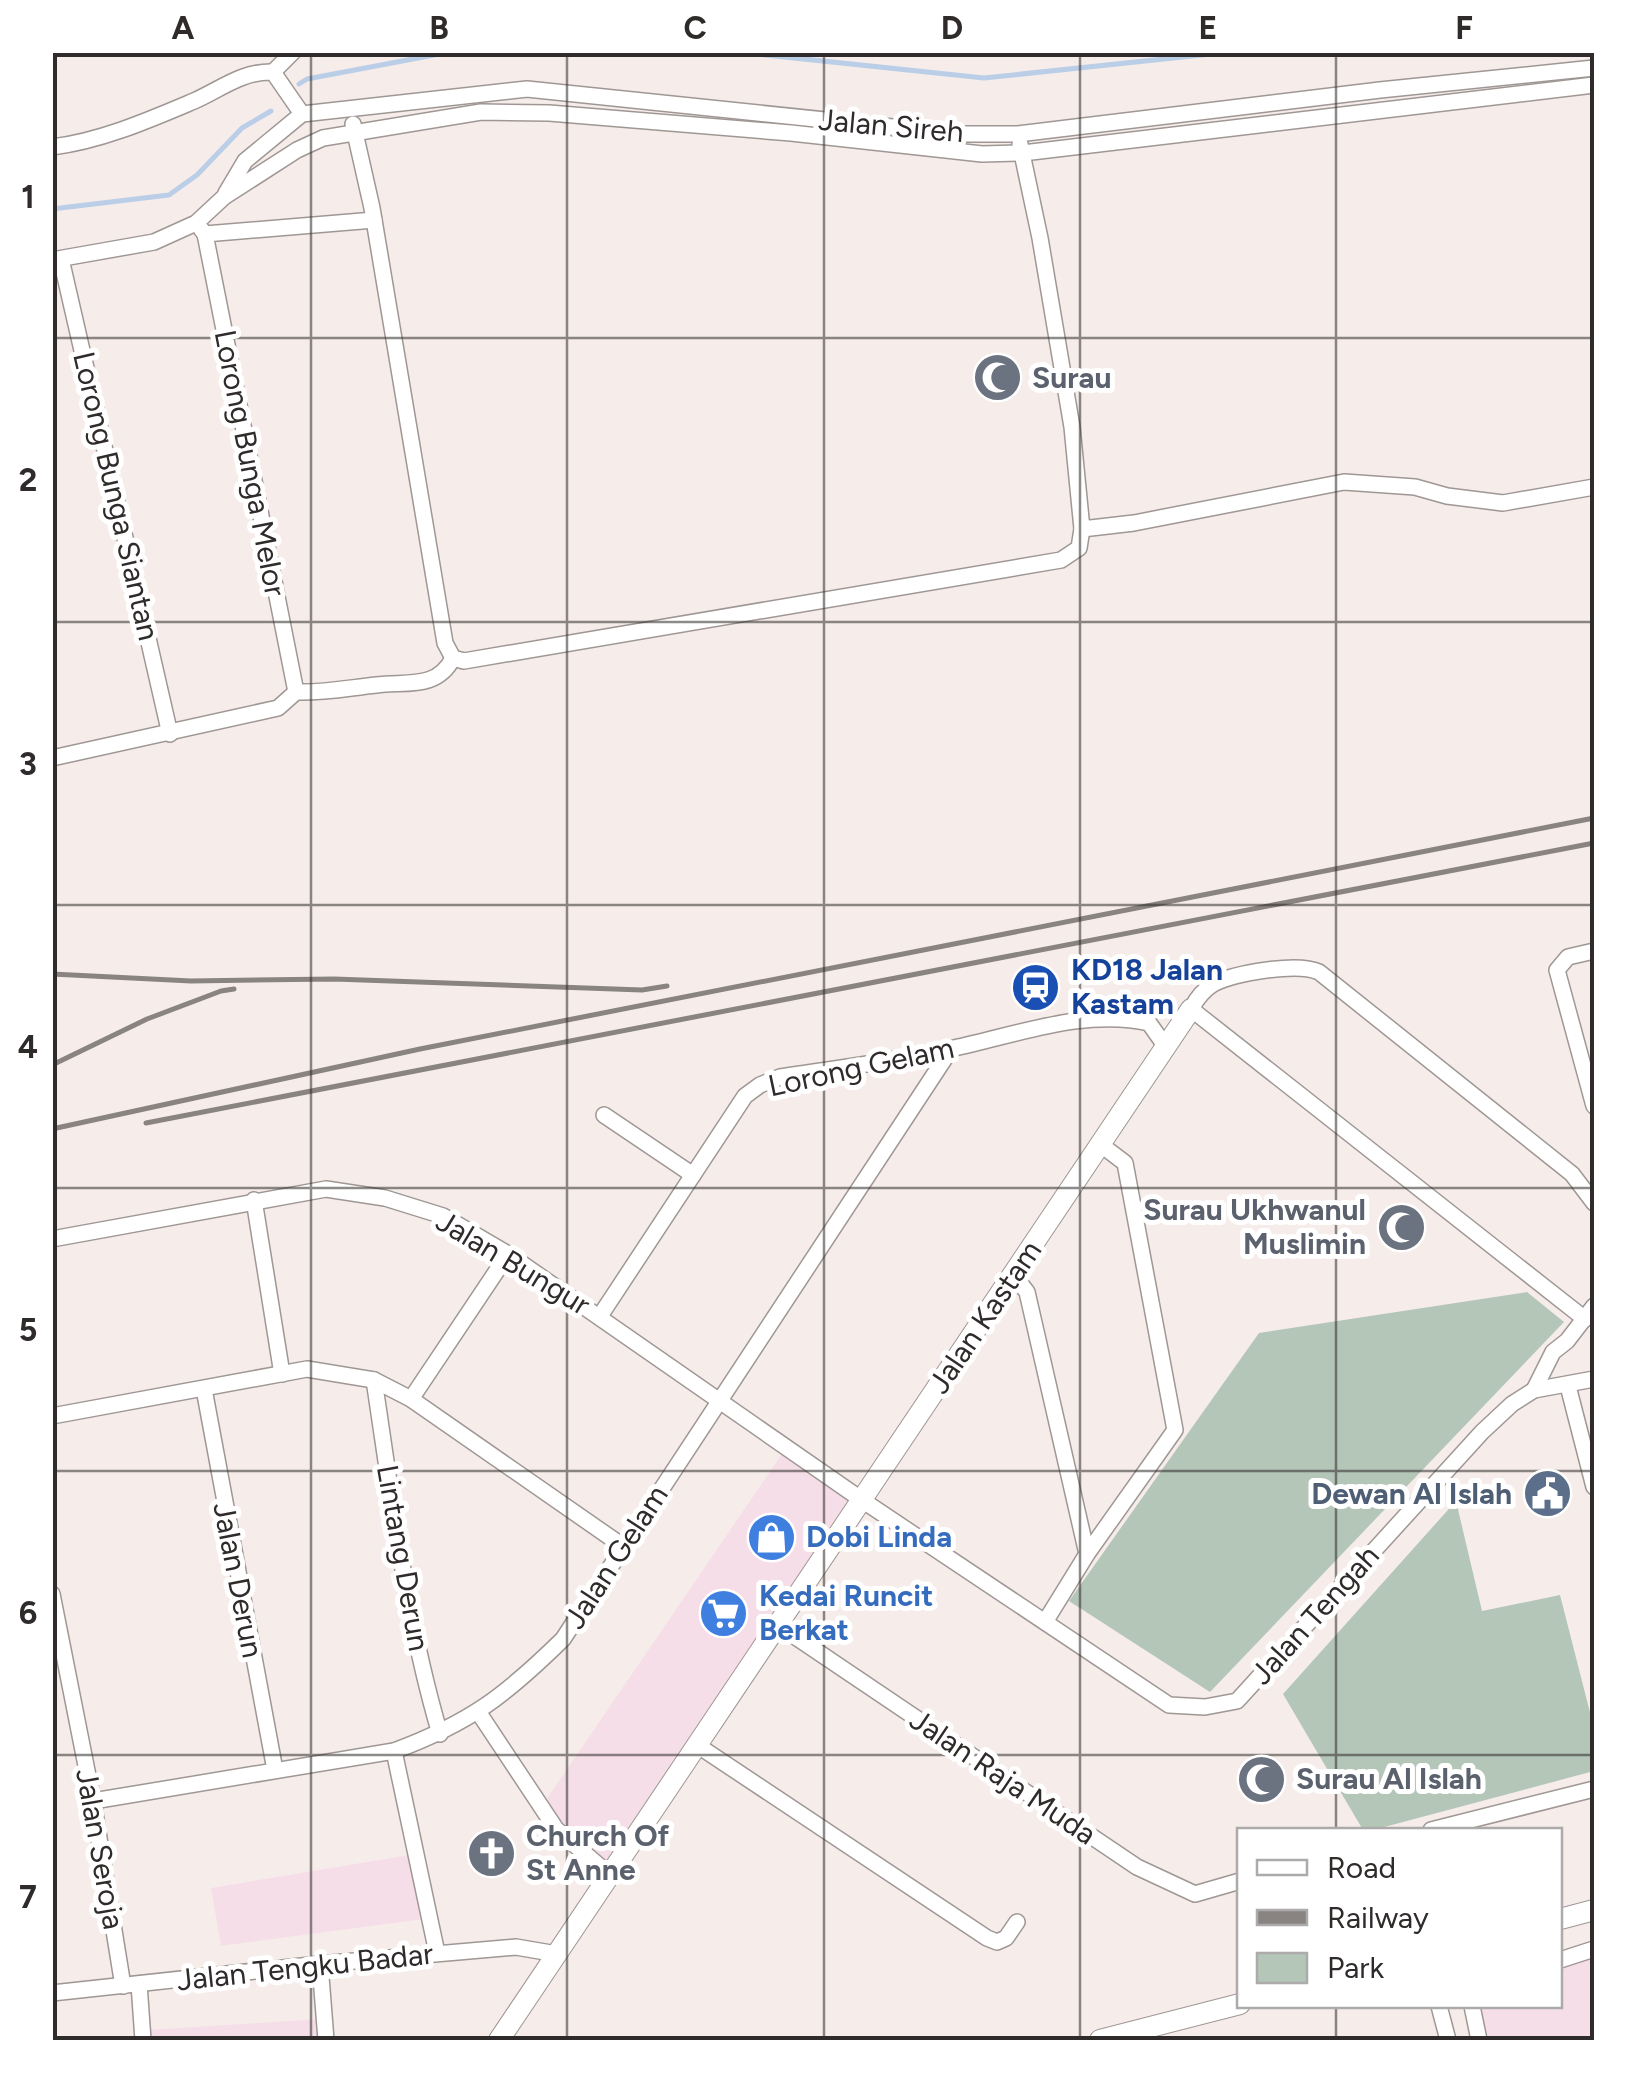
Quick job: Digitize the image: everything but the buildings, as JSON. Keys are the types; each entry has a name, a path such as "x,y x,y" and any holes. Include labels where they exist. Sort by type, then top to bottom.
{"street":[{"path":"52,147 126,128 198,99 253,71 273,72 293,52"},
{"name":"Jalan Sireh","path":"57,260 154,242 200,228 245,161 302,114 468,93 527,89 960,134 1018,134 1594,68"},
{"path":"273,72 302,114"},
{"name":"Jalan Sireh","path":"224,197 296,150 324,138 482,112 549,113 791,133 982,154 1023,153 1594,86"},
{"path":"348,111 357,132 374,220 445,643 453,658 464,661 1062,560 1078,548 1082,529 1072,427 1018,134"},
{"path":"200,228 374,220"},
{"name":"Lorong Bunga Melor","path":"200,228 296,692"},
{"name":"Lorong Bunga Siantan","path":"57,260 170,734"},
{"path":"1082,529 1344,482 1416,488 1504,503 1594,487"},
{"path":"52,758 278,708 296,692 333,693 378,684 418,684 447,671 453,658"},
{"path":"1594,951 1568,958 1557,970 1594,1106"},
{"path":"1590,1312 1192,1008 1202,992 1216,983 1308,966 1368,1008 1572,1174 1594,1203"},
{"name":"Jalan Kastam","path":"499,2040 1192,1008"},
{"name":"Lorong Gelam","path":"600,1316 745,1096 760,1084 780,1077 1123,1016 1150,1023 1166,1047"},
{"name":"Jalan Gelam","path":"93,1801 394,1752 440,1734 478,1713 563,1639 951,1049"},
{"path":"604,1115 693,1175"},
{"path":"1045,1622 1175,1430 1125,1164 1100,1144"},
{"name":"Jalan Bungur","path":"52,1239 326,1189 384,1198 443,1216 600,1316 862,1500"},
{"path":"254,1200 282,1374"},
{"path":"411,1400 508,1254"},
{"path":"1013,1274 1028,1292 1088,1554"},
{"name":"Jalan Tengah","path":"862,1500 1169,1705 1204,1707 1237,1701 1482,1432 1534,1390 1553,1352 1590,1312"},
{"path":"52,1416 307,1370 374,1380 411,1400 624,1547"},
{"path":"1534,1390 1594,1379"},
{"name":"Lintang Derun","path":"374,1380 411,1610 440,1734"},
{"path":"1568,1386 1593,1480"},
{"name":"Jalan Derun","path":"204,1389 275,1770"},
{"name":"Jalan Seroja","path":"53,1605 142,2040"},
{"name":"Jalan Raja Muda","path":"778,1625 1137,1866 1195,1894 1237,1882"},
{"path":"478,1713 556,1830 610,1875"},
{"path":"697,1745 987,1938 997,1942 1006,1938 1016,1922"},
{"path":"394,1752 437,1953"},
{"path":"1439,1828 1594,1788"},
{"path":"1562,1918 1594,1910"},
{"name":"Jalan Tengku Badar","path":"52,1993 437,1953 516,1947 556,1954"},
{"path":"1562,1959 1594,1950"},
{"path":"320,1964 326,2040"},
{"path":"1100,2040 1128,2037 1237,2005"},
{"path":"1440,2008 1448,2040"},
{"path":"1472,2008 1479,2040"}],"shaded area":[{"path":"782,1454 848,1501 605,1863 563,1825 546,1800"},
{"path":"409,1855 424,1919 221,1946 211,1888"},
{"path":"1594,1954 1594,2038 1485,2040 1477,2008 1562,2008 1562,1964"},
{"path":"319,2019 321,2040 149,2040 148,2030"}],"green space":[{"path":"1527,1292 1564,1322 1210,1692 1069,1601 1259,1333"},
{"path":"1456,1501 1482,1611 1560,1595 1594,1728 1594,1771 1380,1828 1362,1828 1283,1694"}],"waterway":[{"path":"299,84 307,79 450,52"},
{"path":"737,52 984,78 1230,52"},
{"path":"52,209 169,195 197,175 242,128 271,111"}],"railway":[{"path":"52,1129 420,1049 1594,818"},
{"path":"146,1123 1594,843"},
{"path":"52,974 191,981 334,979 642,990 667,986"},
{"path":"52,1065 147,1019 234,989"}],"place":[{"name":"Surau","path":"997,378"},
{"name":"KD18 Jalan Kastam","path":"1036,987"},
{"name":"Surau Ukhwanul Muslimin","path":"1401,1227"},
{"name":"Dewan Al Islah","path":"1547,1494"},
{"name":"Dobi Linda","path":"771,1537"},
{"name":"Kedai Runcit Berkat","path":"724,1613"},
{"name":"Surau Al Islah","path":"1261,1779"},
{"name":"Church Of St Anne","path":"491,1853"}]}
